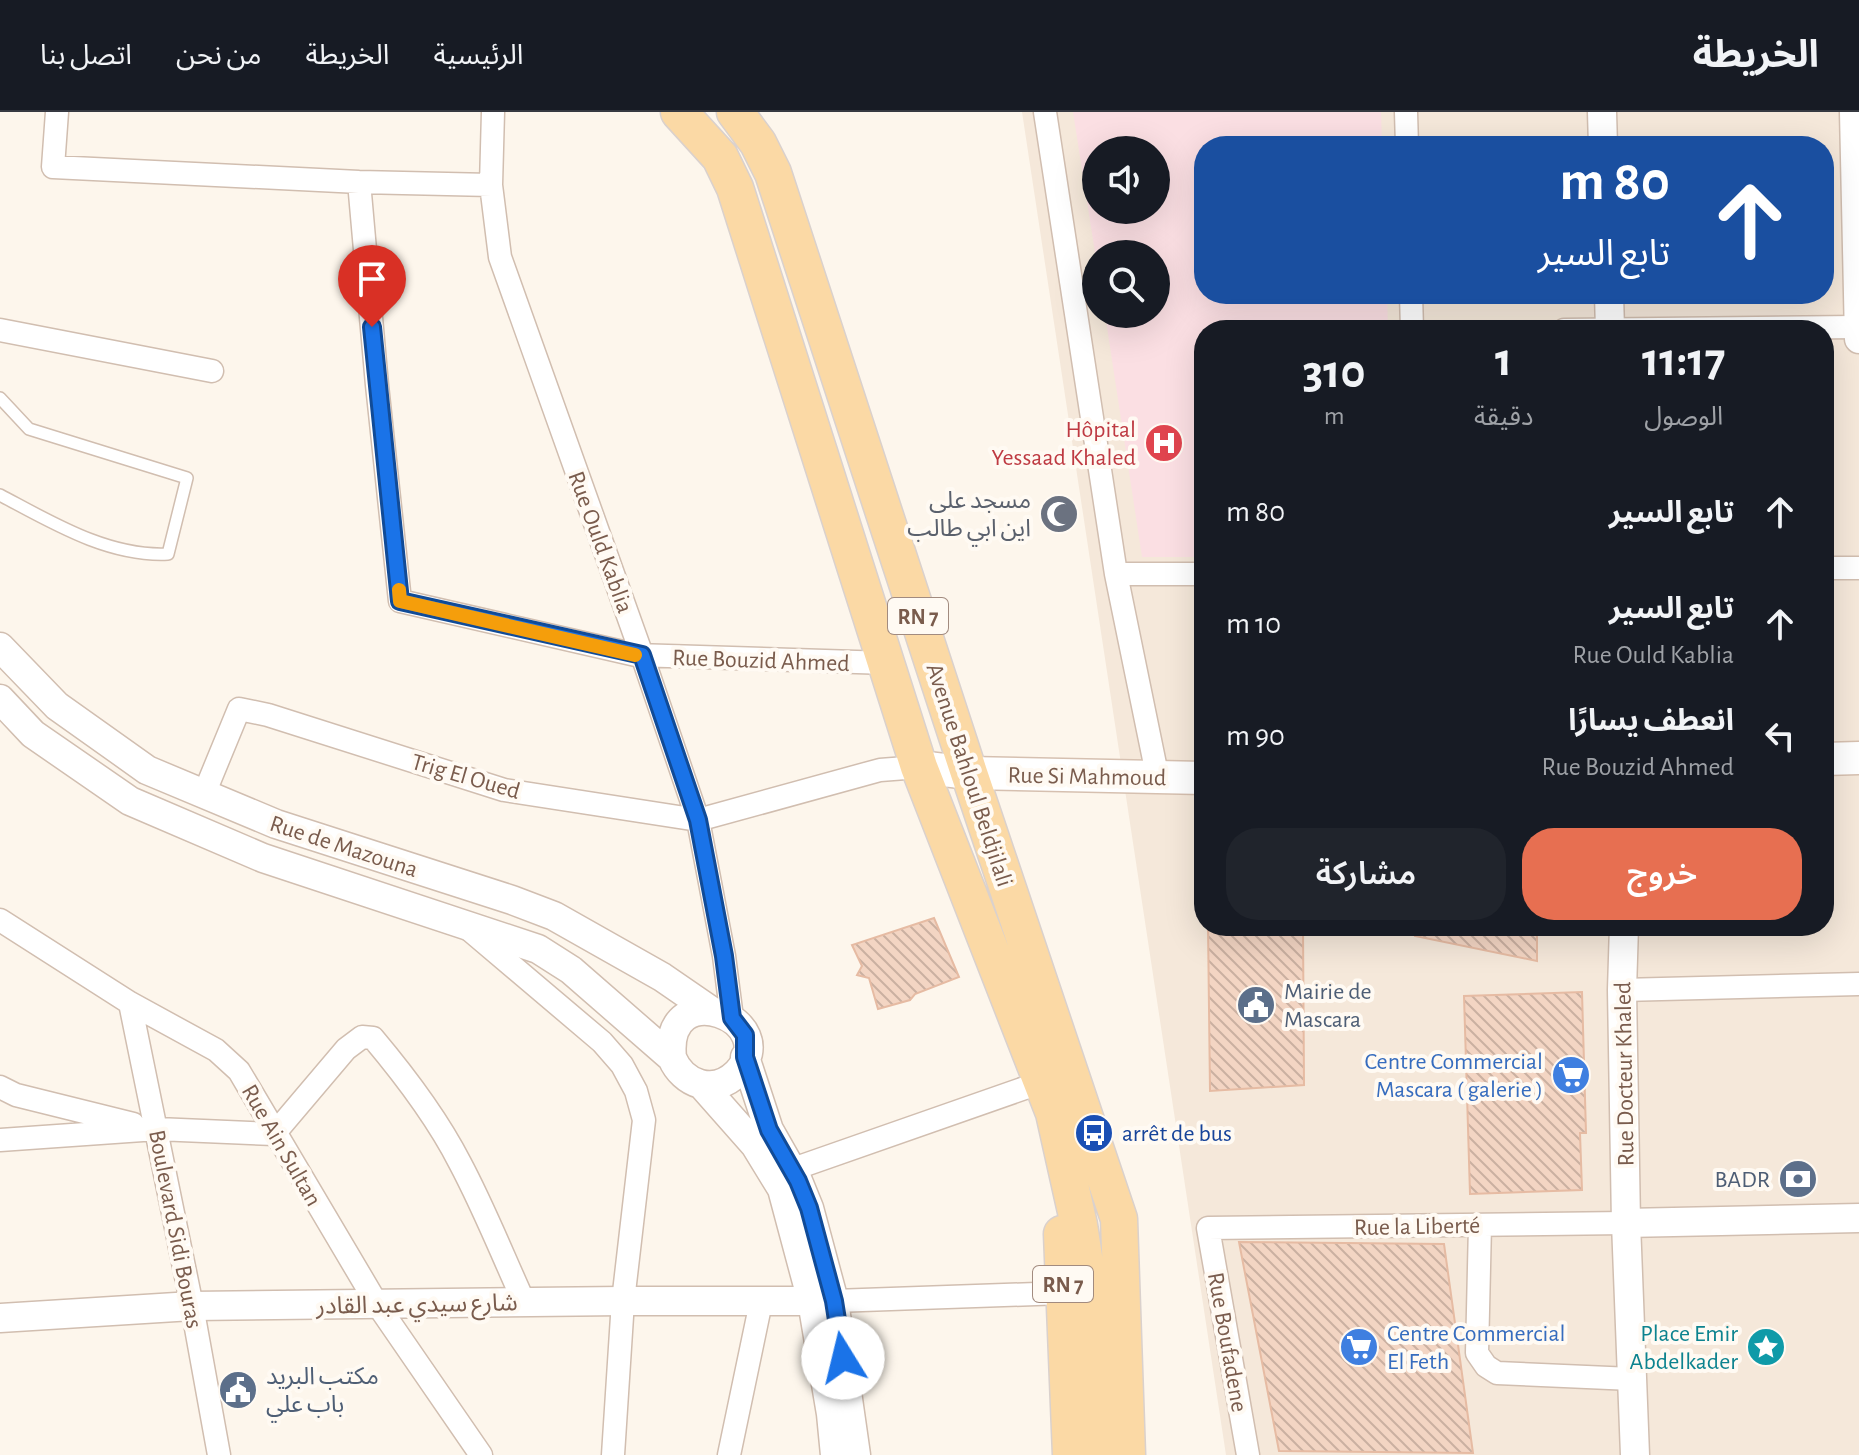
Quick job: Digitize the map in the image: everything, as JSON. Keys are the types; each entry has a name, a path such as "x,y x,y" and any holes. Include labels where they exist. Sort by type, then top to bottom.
{"main road":[{"name":"Avenue Bahloul Beldjilali","path":"679,112 720,157 735,188 919,767 1048,1098 1077,1217 1100,1358"},
{"name":"Avenue Bahloul Beldjilali","path":"735,112 758,143 773,173 1119,1219 1120,1455"},
{"path":"1834,759 1859,758"},
{"name":"Rue Si Mahmoud","path":"919,767 969,773 1194,778"},
{"name":"Avenue Bahloul Beldjilali","path":"1048,1098 1063,1293 1071,1455"},
{"name":"Avenue Bahloul Beldjilali","path":"1088,1126 1106,1277 1100,1358"},
{"name":"RN 7","path":"1100,1358 1120,1455"}],"street":[{"path":"57,112 53,167 359,182 491,185"},
{"name":"Rue Ould Kablia","path":"493,112 491,185 500,257 698,820 724,956 721,1014"},
{"path":"1045,112 1116,574 1158,779"},
{"path":"1406,112 1407,136"},
{"path":"1602,112 1603,136"},
{"path":"1854,112 1859,339"},
{"name":"Rue Bouzid Ahmed","path":"359,182 400,601 642,655 888,663"},
{"path":"1834,327 1859,327"},
{"path":"0,330 212,371"},
{"path":"1834,568 1859,568"},
{"path":"1116,574 1194,574"},
{"name":"Rue de Mazouna","path":"0,647 57,706 147,770 276,824 554,916 721,1014"},
{"name":"Rue de Mazouna","path":"0,699 33,734 130,801 263,858 538,949 571,970 672,1058"},
{"name":"Trig El Oued","path":"204,794 239,709 268,715 504,790 698,820"},
{"path":"698,820 880,770 919,767"},
{"path":"462,924 602,1042 622,1065 636,1091 644,1120 623,1301 613,1455"},
{"name":"Rue Ain Sultan","path":"5,925 130,1003 216,1050 239,1071 377,1304 481,1455"},
{"name":"Rue Docteur Khaled","path":"1624,936 1626,1223 1635,1455"},
{"path":"1622,990 1859,984"},
{"name":"Boulevard Sidi Bouras","path":"130,1003 219,1455"},
{"path":"745,1057 740,1070 729,1080 716,1085 702,1085 682,1076 672,1058 673,1034 688,1016 721,1014 745,1035 745,1057 784,1172 787,1203 823,1301 856,1455"},
{"path":"0,1140 157,1129 274,1134 346,1049 362,1037 373,1038 419,1097 460,1161 524,1302"},
{"path":"702,1085 755,1145 784,1172"},
{"path":"0,1087 16,1095 157,1129"},
{"path":"784,1172 1048,1098"},
{"path":"1626,1223 1859,1218"},
{"name":"Rue la Liberté","path":"1208,1228 1626,1223"},
{"path":"1480,1225 1477,1353 1486,1366 1497,1373 1632,1379"},
{"name":"Rue Boufadene","path":"1208,1228 1248,1455"},
{"path":"823,1301 1063,1293"},
{"path":"823,1301 835,1455"},
{"name":"شارع سيدي عبد القادر","path":"0,1318 192,1306 823,1301"},
{"path":"729,1455 761,1302"}],"lane":[{"path":"0,398 29,429 187,478 168,554 149,555 78,536 0,495"}],"shaded area":[{"path":"1022,112 1859,112 1859,1455 1226,1455"},
{"name":"Hôpital Yessaad Khaled","path":"1073,112 1381,112 1382,136 1194,136 1194,304 1387,304 1388,320 1194,320 1194,557 1142,557 1107,328 1170,328 1170,240 1093,240 1091,224 1170,224 1170,136 1082,136 1082,170"}],"building":[{"path":"934,918 959,977 915,994 910,1000 878,1009 869,978 857,975 862,966 852,945"},
{"name":"Mairie de Mascara","path":"1208,936 1303,936 1304,1085 1210,1091"},
{"path":"1415,936 1537,936 1537,961"},
{"path":"1582,992 1586,1133 1580,1133 1582,1190 1470,1194 1464,996"},
{"name":"Centre Commercial El Feth","path":"1239,1242 1444,1244 1473,1453 1279,1451"}],"slow traffic":[{"path":"399,590 400,601 635,655"}],"place":[{"name":"Hôpital Yessaad Khaled","path":"1164,443"},
{"name":"مسجد علي اين ابي طالب","path":"1059,514"},
{"name":"Mairie de Mascara","path":"1256,1005"},
{"name":"Centre Commercial Mascara ( galerie )","path":"1571,1075"},
{"name":"arrêt de bus","path":"1094,1133"},
{"name":"BADR","path":"1798,1179"},
{"name":"Centre Commercial El Feth","path":"1359,1347"},
{"name":"Place Emir Abdelkader","path":"1766,1347"},
{"name":"مكتب البريد باب علي","path":"238,1390"}],"route":[{"path":"372,327 400,601 642,655 698,820 724,956 732,1018 745,1035 745,1057 769,1130 798,1181 809,1208 834,1301 843,1358"}]}
